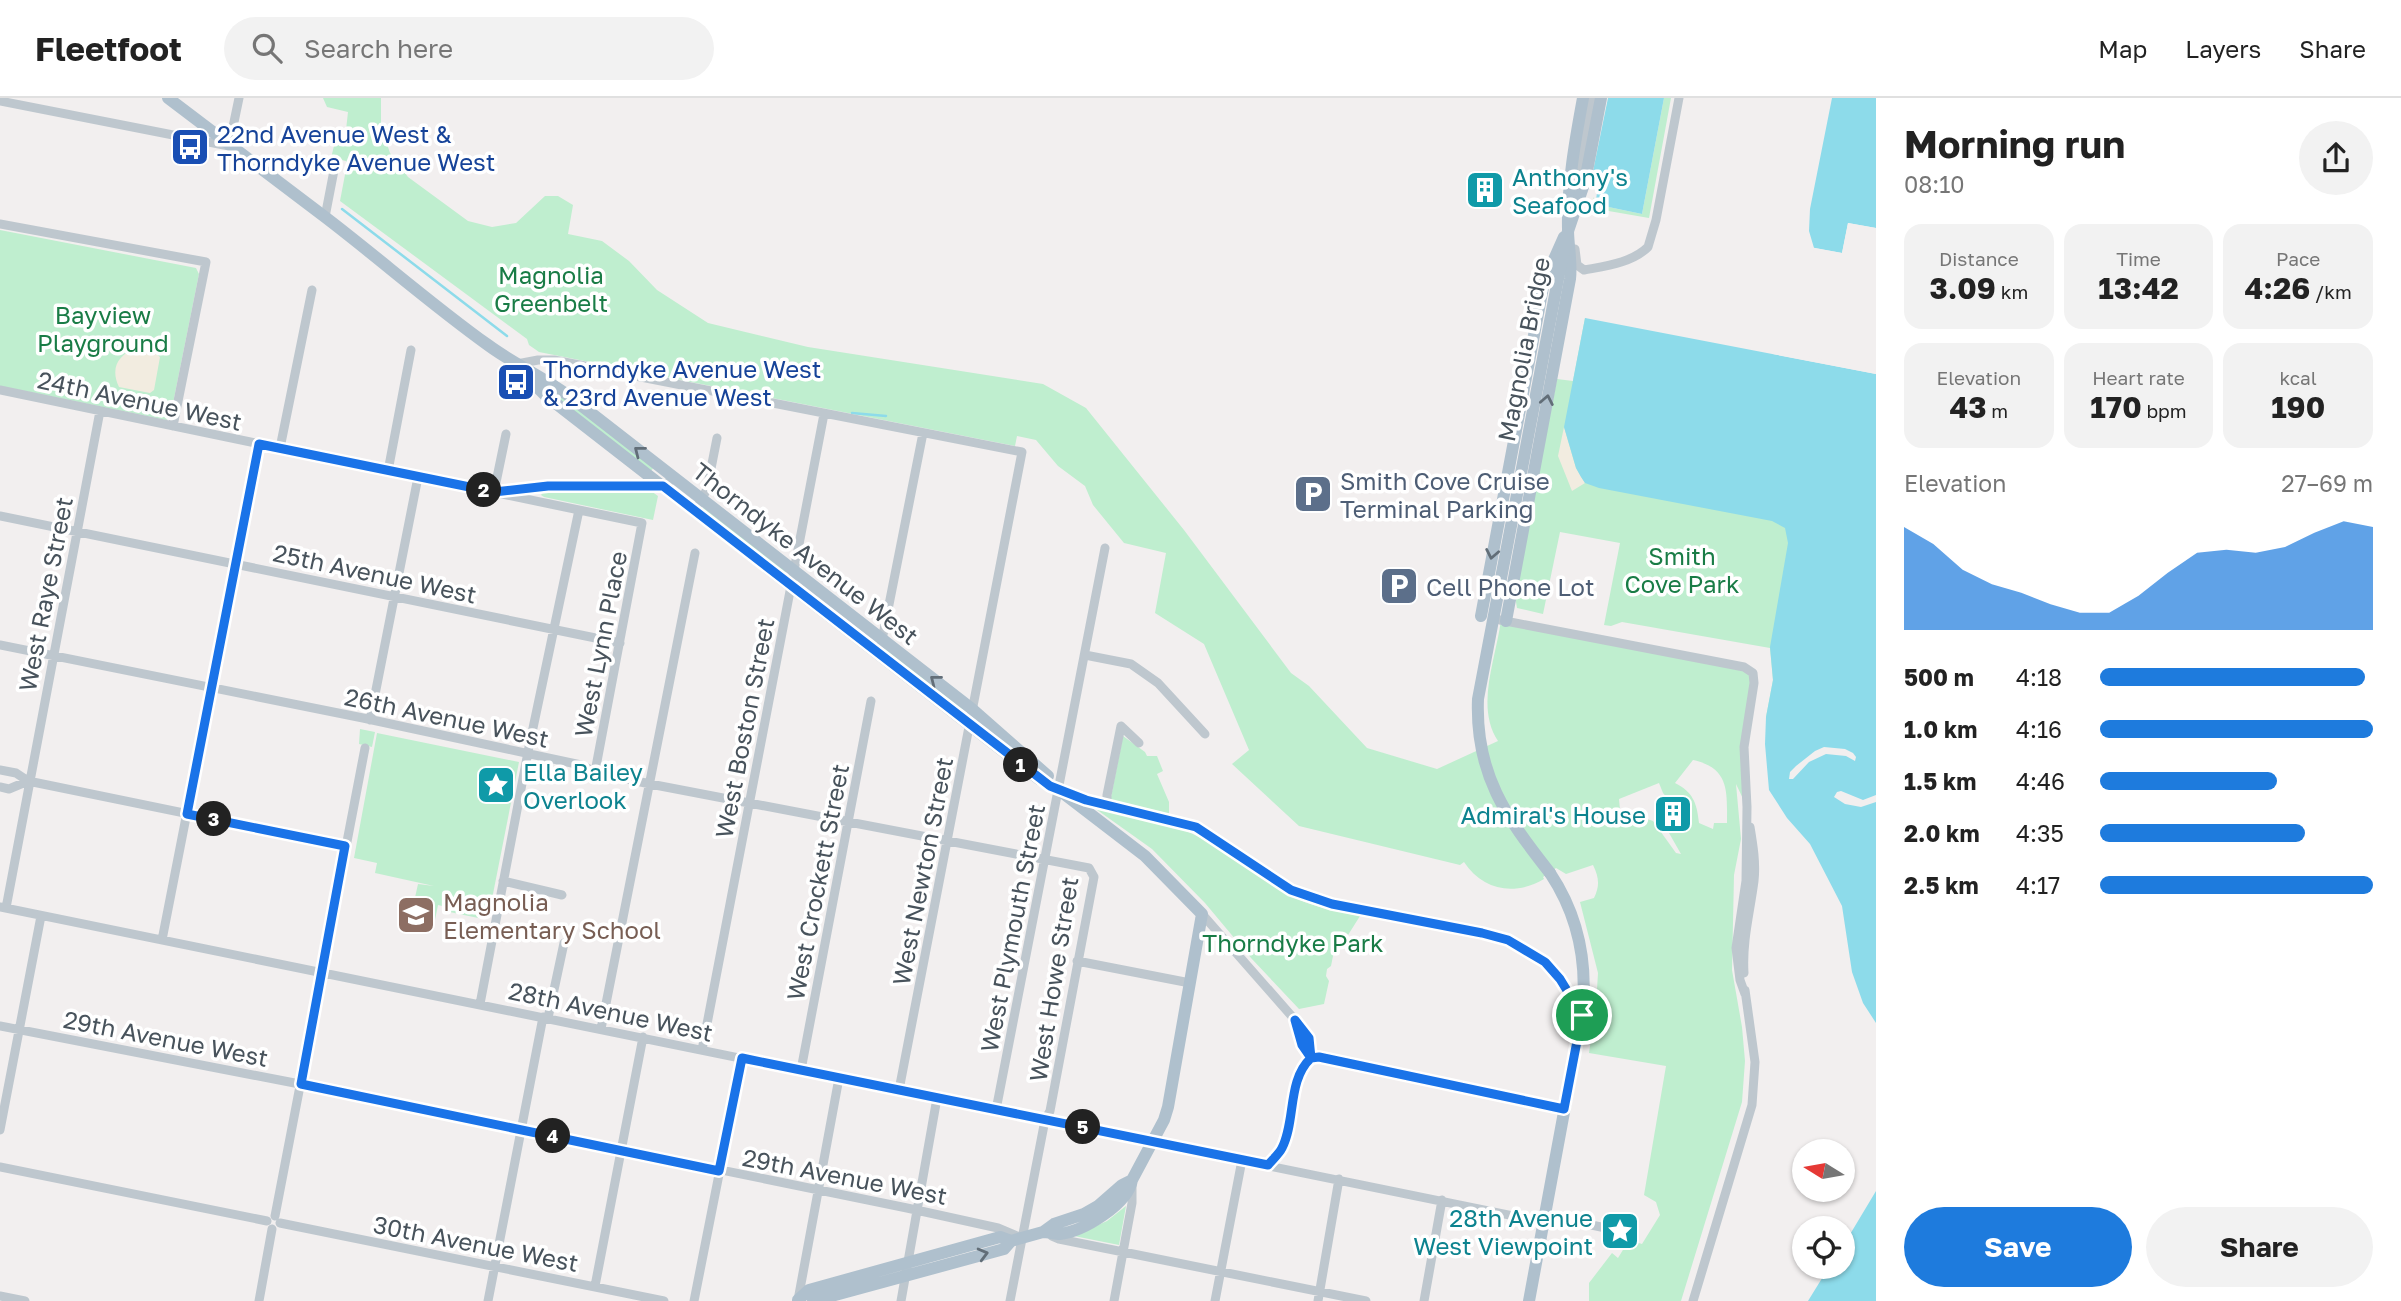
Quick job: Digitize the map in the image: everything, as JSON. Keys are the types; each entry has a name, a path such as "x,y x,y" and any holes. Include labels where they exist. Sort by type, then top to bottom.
{"main road":[{"name":"Thorndyke Avenue West","path":"168,98 515,365 545,395 791,587 1039,779 1059,790 1145,856 1202,914"},
{"name":"Magnolia Bridge","path":"1568,231 1569,194 1583,98"},
{"name":"Magnolia Bridge","path":"1529,1301 1582,1015 1584,981 1578,934 1564,896 1496,797 1482,756 1477,713 1487,644 1568,231 1584,181 1601,98"},
{"path":"1481,616 1544,282 1568,231"},
{"path":"1506,621 1572,267 1568,231"},
{"name":"Thorndyke Avenue West","path":"515,365 553,384 795,570 972,709 1046,775 1059,790"},
{"path":"803,1301 907,1269 1004,1249 1016,1240 1043,1232 1054,1224 1077,1217 1098,1206 1132,1180 1168,1107 1202,914"}],"street":[{"path":"0,101 229,146 239,98"},
{"path":"1592,98 1575,205 1577,265 1584,270 1608,266 1630,258 1648,247 1656,220 1679,98"},
{"path":"325,217 336,160"},
{"path":"0,224 206,262 173,426"},
{"path":"280,449 312,290"},
{"path":"388,471 411,350"},
{"path":"515,365 554,360 923,433 879,655"},
{"name":"24th Avenue West","path":"0,390 642,523"},
{"name":"West Raye Street","path":"3,907 100,411"},
{"name":"West Boston Street","path":"702,1049 824,414"},
{"name":"West Newton Street","path":"899,1090 1022,452 923,433"},
{"path":"506,434 494,492 548,486 663,486 674,478"},
{"path":"695,512 707,489 717,438"},
{"path":"162,940 259,444"},
{"path":"370,720 418,477"},
{"path":"480,1004 579,510"},
{"name":"25th Avenue West","path":"0,516 620,643"},
{"name":"West Lynn Place","path":"595,772 642,523"},
{"name":"West Plymouth Street","path":"996,1110 1105,548"},
{"path":"601,1029 695,553"},
{"path":"1481,616 1747,668 1755,678 1744,747 1747,807 1746,881 1736,948 1755,1062 1752,1105 1693,1301"},
{"name":"26th Avenue West","path":"0,645 581,765 595,772 650,785 1090,869"},
{"path":"1084,655 1131,664 1158,683 1205,734"},
{"name":"West Crockett Street","path":"801,1070 871,701"},
{"path":"1107,806 1122,726 1139,743"},
{"path":"258,1301 365,748"},
{"path":"0,770 16,773 28,782 345,846"},
{"path":"0,787 9,789 28,782"},
{"path":"1059,790 1107,806 1205,831 1270,876 1308,898 1508,940 1545,962 1560,979 1582,1015"},
{"name":"West Howe Street","path":"1010,1301 1016,1240 1045,1120 1050,1111 1094,877 1090,869"},
{"path":"503,881 562,895"},
{"name":"28th Avenue West","path":"3,907 1242,1160 1442,1200 1620,1231"},
{"name":"Thorndyke Avenue West","path":"1202,914 1295,1020 1302,1045 1311,1058"},
{"path":"0,1130 41,916"},
{"path":"488,1301 521,1130 564,943"},
{"path":"1077,961 1190,983"},
{"name":"29th Avenue West","path":"0,1026 301,1084 917,1210 998,1228 1016,1240"},
{"path":"595,1286 643,1037"},
{"path":"1268,1165 1281,1151 1299,1076 1311,1058 1319,1057 1564,1109"},
{"path":"694,1301 742,1058"},
{"path":"803,1301 818,1190 839,1078"},
{"path":"901,1301 937,1098"},
{"path":"1215,1301 1242,1160"},
{"name":"30th Avenue West","path":"0,1167 664,1301"},
{"path":"1319,1296 1339,1179"},
{"path":"1114,1301 1132,1203 1132,1180"},
{"path":"1424,1301 1442,1200"},
{"path":"1043,1232 1059,1239 1220,1271 1319,1296 1366,1301"},
{"path":"0,1296 25,1301"}],"green space":[{"name":"Magnolia Greenbelt","path":"323,98 381,98 381,126 390,153 408,177 468,221 492,227 516,223 545,196 558,196 573,205 568,234 602,241 629,261 657,290 708,323 808,347 1043,384 1086,408 1184,530 1291,673 1309,686 1367,748 1437,769 1498,741 1491,727 1488,698 1501,620 1753,673 1745,734 1747,807 1736,784 1741,839 1734,875 1732,970 1745,1061 1742,1102 1681,1301 1589,1301 1589,1283 1612,1253 1618,1258 1629,1240 1642,1244 1660,1215 1656,1202 1644,1195 1666,1066 1589,1053 1598,973 1580,902 1594,898 1596,894 1598,882 1593,865 1566,874 1556,868 1543,877 1544,879 1522,888 1500,888 1480,879 1464,862 1460,865 1299,826 1232,764 1249,750 1204,644 1155,613 1166,553 1124,543 1093,505 1085,486 1058,466 1036,440 1017,436 1015,446 539,352 529,345 527,339 340,201 347,164 346,161 331,158 336,138 345,139 348,112 327,107","holes":["1693,760 1714,769 1724,783 1727,823 1714,823 1713,829 1699,823 1693,799 1675,783","1659,783 1663,793 1674,806 1677,803 1681,809 1677,809 1685,823 1677,829 1658,805 1656,806 1674,829 1669,833 1681,854 1676,853 1653,821 1620,810 1619,799"]},
{"path":"1664,98 1671,98 1649,218 1597,209 1593,197 1599,205 1642,214"},
{"name":"Bayview Playground","path":"0,230 196,268 199,274 170,418 166,420 0,386"},
{"name":"Smith Cove Park","path":"1585,318 1876,468 1857,915 1769,768 1766,717 1773,680 1770,648 1622,622 1611,626 1604,625 1620,543 1560,532 1543,614 1517,608 1515,596 1557,379 1573,381"},
{"path":"550,387 654,467 651,471 547,390"},
{"path":"544,491 651,491 658,496 653,520 544,497 541,495"},
{"path":"703,507 786,570 785,574 703,511"},
{"path":"883,647 963,708 962,710 883,651"},
{"path":"360,729 375,732 372,747 359,744"},
{"path":"377,733 519,762 492,899 487,898 483,919 445,911 446,907 438,905 434,925 410,920 418,884 434,886 375,873 377,863 354,858"},
{"name":"Thorndyke Park","path":"1123,736 1147,756 1157,756 1163,771 1157,774 1169,802 1169,825 1218,848 1299,900 1360,916 1343,943 1335,946 1331,966 1327,969 1326,976 1329,981 1324,1004 1299,1009 1205,903 1152,849 1093,807 1108,812"},
{"path":"1126,1206 1119,1245 1074,1236 1107,1221"}],"sand":[{"path":"136,348 154,352 160,357 154,390 150,393 119,387 116,380 116,368 120,358"},
{"path":"1564,427 1576,468 1585,483 1572,491 1558,456"}],"water":[{"path":"1608,98 1664,98 1642,214 1599,205 1596,200 1599,178 1592,176"},
{"path":"1832,98 1876,98 1876,228 1848,223 1842,253 1814,248 1809,231 1810,209"},
{"path":"1585,318 1876,374 1876,1023 1863,1003 1852,972 1842,906 1810,844 1787,818 1769,790 1765,744 1766,717 1773,680 1770,647 1788,543 1785,528 1772,521 1599,488 1585,483 1576,468 1564,427"},
{"path":"1876,1191 1876,1301 1808,1301 1822,1279 1855,1279 1855,1226"}],"pier":[{"path":"1848,223 1876,228 1876,232 1851,227 1843,256 1811,250 1810,247 1842,253"},
{"path":"1774,350 1876,370 1876,374 1773,354"},
{"path":"1824,747 1845,749 1853,753 1855,761 1846,756 1826,754 1809,762 1793,779 1789,779 1790,772 1796,766"},
{"path":"1841,791 1863,800 1876,795 1876,802 1861,807 1845,804 1834,797"}],"waterway":[{"path":"342,209 507,336"},
{"path":"852,413 886,416"}],"place":[{"name":"22nd Avenue West & Thorndyke Avenue West","path":"190,147"},
{"name":"Anthony's Seafood","path":"1485,190"},
{"name":"Thorndyke Avenue West & 23rd Avenue West","path":"516,382"},
{"name":"Smith Cove Cruise Terminal Parking","path":"1313,494"},
{"name":"Cell Phone Lot","path":"1399,586"},
{"name":"Ella Bailey Overlook","path":"496,785"},
{"name":"Admiral's House","path":"1673,814"},
{"name":"Magnolia Elementary School","path":"416,915"},
{"name":"28th Avenue West Viewpoint","path":"1620,1231"}],"route":[{"path":"1582,1015 1560,979 1545,962 1508,940 1308,898 1291,890 1196,827 1086,800 1050,786 663,486 548,486 494,492 259,444 187,814 345,846 301,1084 719,1171 742,1058 1268,1165 1281,1151 1299,1076 1311,1058 1302,1045 1295,1020 1309,1038 1311,1058 1319,1057 1564,1109 1582,1015"}]}
